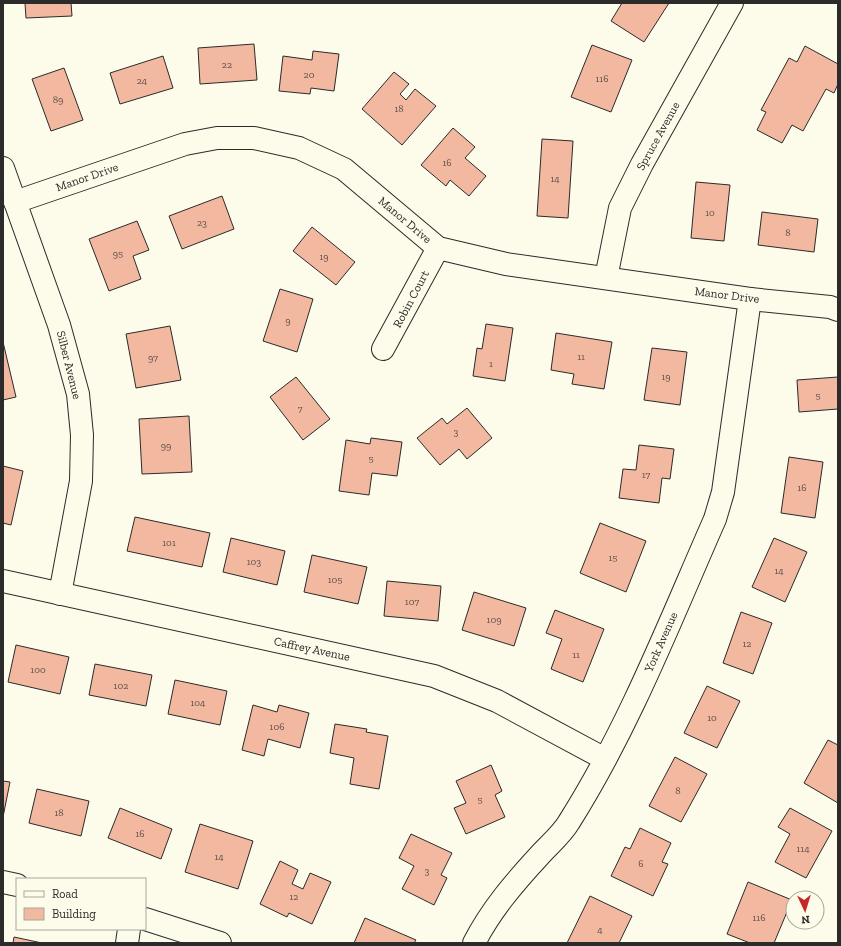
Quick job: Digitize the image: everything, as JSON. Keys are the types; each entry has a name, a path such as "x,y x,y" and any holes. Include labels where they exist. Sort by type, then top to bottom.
{"street":[{"name":"Spruce Avenue","path":"606,278 620,208 642,164 732,3"},
{"name":"Manor Drive","path":"15,202 185,144 216,138 254,138 299,148 344,169 438,248 506,264 750,299 783,301 838,310"},
{"name":"Silber Avenue","path":"3,168 59,326 78,394 82,435 81,481 60,594"},
{"name":"Robin Court","path":"384,350 438,248"},
{"name":"York Avenue","path":"474,943 485,921 510,888 568,824 605,760 644,682 715,519 723,492 750,299"},
{"name":"Caffrey Avenue","path":"3,581 434,676 497,701 605,760"},
{"path":"3,882 16,885"},
{"path":"146,919 220,943"},
{"path":"127,943 129,930"}],"building":[{"path":"25,3 71,3 72,16 26,18"},
{"path":"622,3 669,3 644,42 611,21"},
{"path":"254,44 257,80 200,84 198,48"},
{"path":"592,45 632,60 611,112 571,97"},
{"path":"805,46 838,64 838,84 834,93 826,89 803,131 792,125 782,143 757,130 766,112 761,110 789,58 797,62"},
{"path":"313,51 339,54 334,91 311,88 310,94 279,91 283,56 312,60"},
{"path":"163,56 173,88 120,104 110,73"},
{"path":"64,68 83,120 51,131 32,79"},
{"path":"394,72 409,84 400,94 406,100 415,89 436,106 402,145 362,109"},
{"path":"453,128 475,147 465,158 486,176 469,196 450,180 446,186 421,165"},
{"path":"542,139 573,141 568,218 537,216"},
{"path":"696,182 730,185 724,241 691,238"},
{"path":"222,196 234,229 182,249 169,216"},
{"path":"762,212 818,219 814,252 758,245"},
{"path":"137,221 149,250 133,256 141,279 109,291 89,239"},
{"path":"312,227 355,262 336,285 293,251"},
{"path":"280,289 313,299 297,352 263,341"},
{"path":"486,324 513,328 505,381 473,376 477,348 482,349"},
{"path":"170,326 181,380 136,388 126,334"},
{"path":"556,333 612,342 604,389 572,384 574,374 551,370"},
{"path":"3,342 16,397 3,400"},
{"path":"652,348 687,352 680,405 644,400"},
{"path":"296,377 330,419 303,440 270,397"},
{"path":"838,377 838,409 799,412 797,380"},
{"path":"467,408 492,438 467,459 459,449 440,465 417,438 442,418 447,424"},
{"path":"189,416 192,472 142,474 139,419"},
{"path":"371,438 402,442 397,476 372,473 369,495 339,491 346,440 370,444"},
{"path":"639,445 674,449 670,479 662,478 659,503 619,498 623,469 636,470"},
{"path":"789,457 823,462 815,518 781,513"},
{"path":"3,466 23,471 11,525 3,523"},
{"path":"135,517 210,533 202,567 127,551"},
{"path":"600,523 646,541 626,592 580,573"},
{"path":"231,538 285,551 277,585 223,572"},
{"path":"774,538 807,552 785,602 752,587"},
{"path":"312,555 367,567 358,604 304,592"},
{"path":"387,581 441,586 438,621 384,616"},
{"path":"474,592 526,608 514,646 462,630"},
{"path":"555,610 604,629 583,682 551,669 562,639 546,633"},
{"path":"741,612 772,623 753,674 723,663"},
{"path":"16,645 69,657 60,694 8,682"},
{"path":"95,664 152,675 146,706 89,695"},
{"path":"175,680 227,691 220,725 168,714"},
{"path":"707,686 740,701 717,748 684,733"},
{"path":"253,705 277,712 279,705 309,713 300,748 268,739 264,756 242,750"},
{"path":"335,724 367,729 366,732 388,736 379,789 350,784 354,758 330,753"},
{"path":"828,740 838,745 838,803 804,783"},
{"path":"675,757 707,774 681,822 649,806"},
{"path":"491,765 502,791 495,795 505,817 466,834 454,808 466,803 456,781"},
{"path":"3,781 10,782 3,817"},
{"path":"37,789 89,801 81,836 29,823"},
{"path":"120,808 172,829 161,859 108,838"},
{"path":"790,808 832,831 806,878 775,862 790,834 778,827"},
{"path":"200,824 253,841 238,889 185,872"},
{"path":"640,828 671,843 662,862 668,864 653,896 611,876 625,847 630,849"},
{"path":"411,834 452,853 441,875 447,878 434,905 402,889 414,866 399,858"},
{"path":"280,861 298,870 292,884 303,889 310,873 331,882 312,924 289,913 287,917 260,904"},
{"path":"748,882 785,897 785,917 774,943 750,943 727,934"},
{"path":"590,896 632,916 619,943 567,943"},
{"path":"365,918 416,940 414,943 354,943"},
{"path":"14,937 42,943 13,943"}]}
